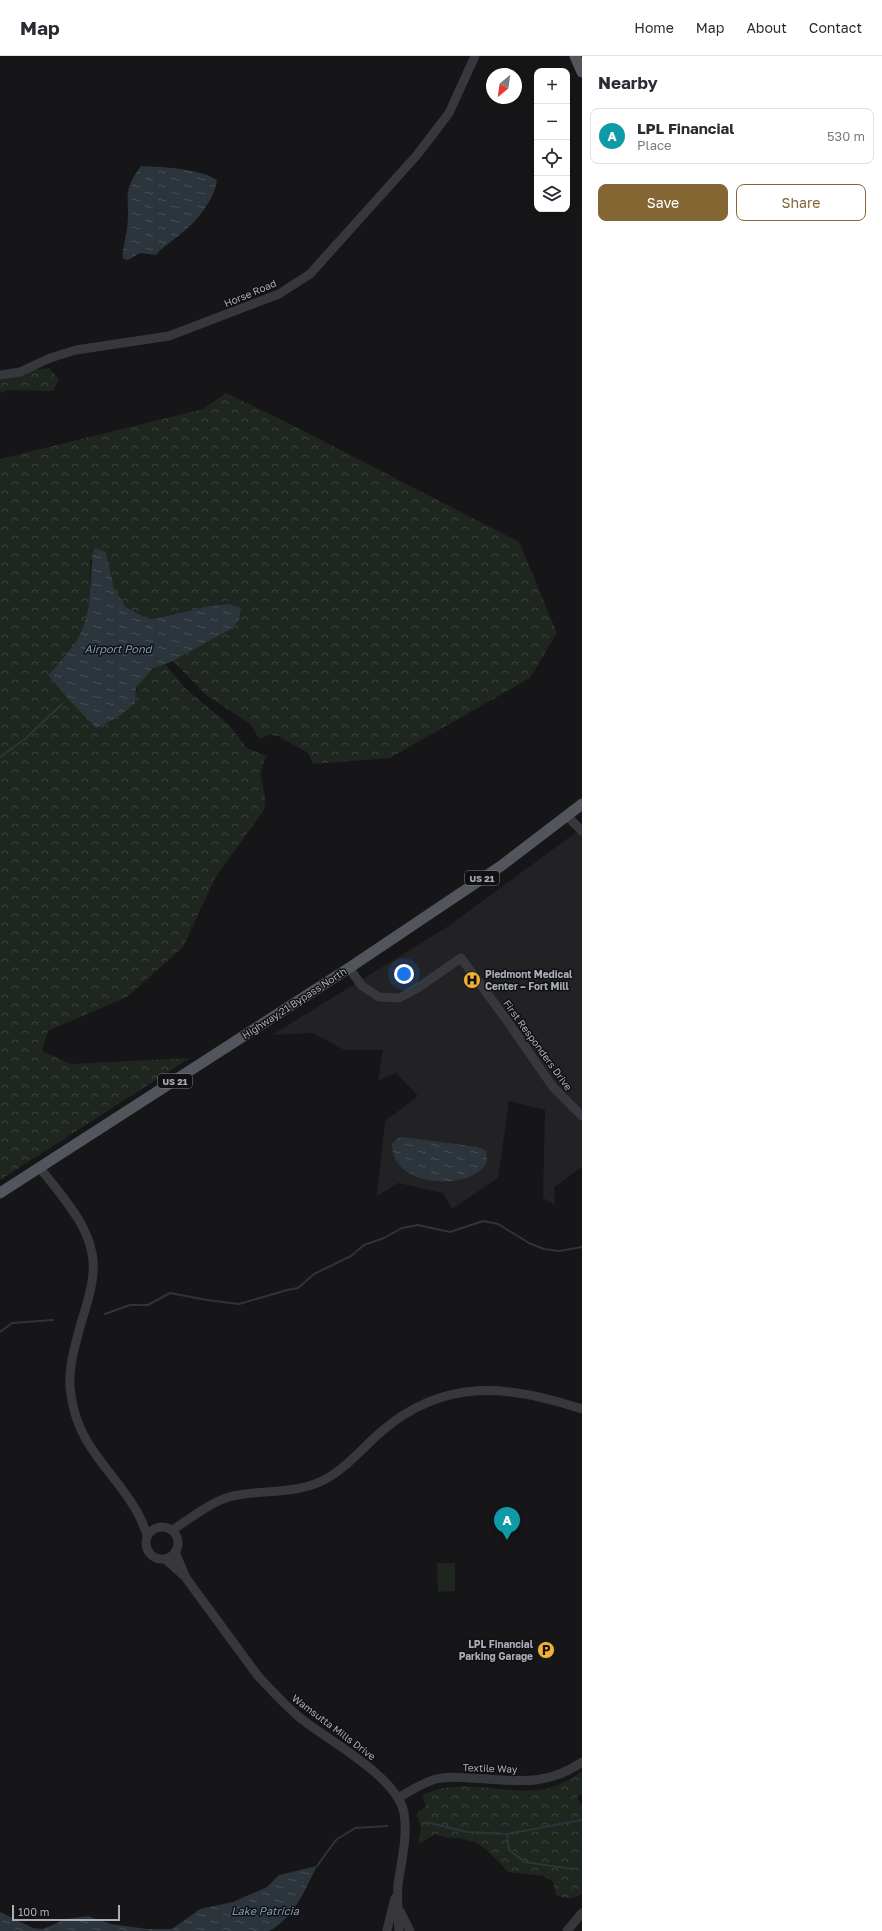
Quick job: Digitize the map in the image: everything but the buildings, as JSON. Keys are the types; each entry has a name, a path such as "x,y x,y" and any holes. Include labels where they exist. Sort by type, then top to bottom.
{"main road":[{"path":"575,56 582,72"},
{"name":"Highway 21 Bypass North","path":"0,1193 349,968 500,866 582,804"}],"street":[{"name":"Horse Road","path":"0,375 20,372 50,358 76,350 169,336 279,294 310,274 417,155 449,113 475,56"},
{"path":"567,816 582,831"},
{"name":"First Responders Drive","path":"349,968 362,986 379,997 399,998 416,989 461,958 553,1087 582,1116"},
{"name":"Wamsutta Mills Drive","path":"40,1168 79,1220 88,1237 92,1252 94,1272 89,1297 75,1346 69,1380 74,1410 79,1428 87,1444 136,1510 148,1535 146,1540 147,1551 155,1558 165,1559 186,1578 258,1676 270,1689 299,1717 380,1776 398,1798"},
{"path":"174,1533 211,1505 229,1497 242,1494 294,1490 321,1481 340,1469 394,1421 425,1403 453,1394 489,1389 511,1391 535,1395 582,1409"},
{"name":"Wamsutta Mills Drive","path":"136,1510 156,1528"},
{"path":"148,1535 156,1528 161,1527 174,1533 178,1544 175,1552 165,1559"},
{"name":"Wamsutta Mills Drive","path":"175,1552 186,1578"},
{"name":"Textile Way","path":"398,1798 423,1784 437,1779 454,1777 545,1780 562,1774 582,1762"},
{"path":"398,1798 403,1811 405,1824 398,1887 399,1931 385,1930 398,1887"},
{"path":"398,1905 410,1931"},
{"path":"567,1931 582,1914"}],"shaded area":[{"name":"Piedmont Medical Center – Fort Mill","path":"582,828 582,1167 554,1187 555,1205 543,1198 545,1110 509,1101 498,1178 452,1209 443,1193 398,1183 377,1196 385,1121 418,1096 396,1073 378,1081 383,1050 344,1050 313,1033 272,1035 447,927"}],"green space":[{"path":"49,368 59,379 53,391 9,390 0,393 0,371 20,372"},
{"path":"226,393 290,424 519,542 557,633 530,678 390,758 313,764 308,753 278,736 269,735 260,739 249,723 206,695 173,661 194,649 204,607 148,619 126,607 114,588 106,552 90,561 89,604 85,626 75,645 48,675 135,703 137,689 142,678 152,670 165,664 186,689 228,724 247,748 267,756 261,770 265,795 264,810 215,878 183,947 127,997 48,1031 42,1051 71,1064 190,1058 0,1180 0,459 203,409"},
{"path":"437,1563 455,1563 455,1591 438,1592"},
{"path":"582,1772 582,1794 577,1797 582,1805 582,1894 579,1896 569,1898 556,1895 553,1882 544,1876 508,1872 487,1850 474,1842 460,1838 448,1838 436,1834 418,1844 421,1828 417,1813 426,1806 422,1795 450,1787 480,1787 525,1791 540,1790 557,1786"}],"water":[{"path":"141,166 191,171 217,180 213,195 209,202 200,216 189,227 156,255 140,253 128,260 123,259 123,255 128,218 128,190"},
{"name":"Airport Pond","path":"95,548 106,552 114,588 126,607 148,619 204,607 229,604 241,608 239,620 229,630 173,661 152,669 136,688 135,703 118,717 96,728 68,699 48,675 73,646 83,628 88,606 93,554"},
{"path":"402,1137 478,1147 486,1151 487,1161 480,1171 467,1177 452,1181 435,1181 419,1178 405,1170 395,1159 392,1144 398,1138"},
{"name":"Lake Patricia","path":"317,1866 298,1903 285,1919 269,1931 0,1931 0,1912 33,1928 43,1929 66,1919 88,1916 111,1924 147,1929 172,1929 200,1909 233,1902 267,1887 279,1875"}],"waterway":[{"path":"0,757 25,739 62,704"},
{"path":"105,1314 130,1305 148,1305 170,1293 239,1304 298,1288 314,1274 351,1256 364,1245 384,1238 402,1228 418,1225 450,1232 483,1221 498,1224 529,1243 544,1249 559,1251 582,1247"},
{"path":"0,1332 12,1323 53,1320"},
{"path":"426,1822 467,1832 507,1834 582,1820"},
{"path":"317,1866 336,1840 355,1828 387,1826"},
{"path":"507,1834 509,1850 525,1862 572,1869"}],"place":[{"name":"Piedmont Medical Center – Fort Mill","path":"472,980"},
{"name":"LPL Financial","path":"507,1540"},
{"name":"LPL Financial Parking Garage","path":"546,1650"}]}
